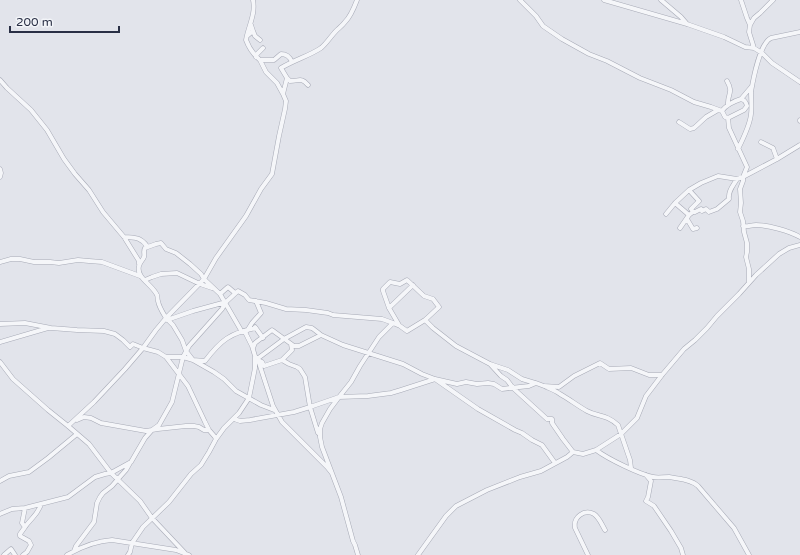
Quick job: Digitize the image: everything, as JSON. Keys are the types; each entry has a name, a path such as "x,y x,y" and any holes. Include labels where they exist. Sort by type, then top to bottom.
{"street":[{"path":"68,426 126,370 156,330 200,284 216,258 246,216 261,189 272,174 278,136 286,102 277,83 266,72 260,60 255,55 246,40 251,34 254,7 253,0"},
{"path":"283,94 288,81 282,68 322,47 335,31 348,19 357,0"},
{"path":"520,0 536,16 543,26 562,39 589,54 607,61 640,78 671,90 694,102 720,111 725,117 728,118"},
{"path":"604,0 687,24 724,37 745,47 754,48 762,53 772,63 800,82"},
{"path":"661,0 687,24"},
{"path":"741,0 750,25 754,48"},
{"path":"750,25 754,18 760,14 773,0"},
{"path":"251,25 251,34"},
{"path":"738,149 751,115 752,91 756,65 765,44 771,38 800,32"},
{"path":"251,34 260,40"},
{"path":"255,55 263,48"},
{"path":"260,60 274,60 281,54 284,54 290,57 292,62"},
{"path":"0,80 31,110 43,125 64,159 89,190 103,212 124,237 139,261 139,274 157,295 160,307 166,320 173,325 182,340 186,352 193,360 224,379 236,391 276,412"},
{"path":"277,83 281,85 288,81 303,80 308,85"},
{"path":"727,81 730,85 731,91 728,99 728,105"},
{"path":"679,122 690,129 694,128 706,117 741,99 753,85"},
{"path":"728,118 744,110 747,106 746,102 741,99"},
{"path":"728,118 729,128 747,167 740,189 740,212 747,243 746,257 749,269 749,282"},
{"path":"761,142 773,148 777,159"},
{"path":"666,214 689,190 701,183 718,176 737,179 743,177 800,145"},
{"path":"0,169 0,177"},
{"path":"680,228 690,215 695,212 701,209 702,211 706,209 709,212 729,200 728,195 737,179"},
{"path":"689,190 699,201 691,209 690,215 693,230 697,228"},
{"path":"675,203 690,215"},
{"path":"743,226 767,226 800,237"},
{"path":"124,237 139,238 147,246"},
{"path":"139,267 144,257 143,251 145,248 147,246 161,243 190,264 220,294 245,331 276,412 282,422 331,472"},
{"path":"490,364 507,380 512,388 547,419 552,419 552,423 574,452 583,454 596,450 621,434 637,418 646,396 662,375 684,349 707,328 749,282 779,254 789,248 800,245"},
{"path":"0,262 11,259 20,259 34,262 59,263 78,260 102,262 141,276"},
{"path":"145,280 161,274 177,273 200,284 214,288"},
{"path":"73,553 76,546 94,522 97,503 100,497 126,470 145,438 152,430 159,426 172,402 183,358 186,352 196,337 222,309 234,293 239,291 249,300 286,309 306,310 333,316 382,319 400,326 407,331 425,320 439,307 433,299 424,296 408,280 400,284 391,282 382,290 389,308 400,326"},
{"path":"389,308 413,285"},
{"path":"220,294 228,287 234,293"},
{"path":"245,331 261,313 256,301"},
{"path":"166,320 192,310 226,302"},
{"path":"425,320 456,346 490,364 508,370 522,379 560,393 587,411 613,420 618,425 630,460 631,468"},
{"path":"0,324 25,323 51,328 109,332 115,334 130,347 133,344 158,352 166,357 188,386 209,430 216,439"},
{"path":"320,437 322,423 351,382 379,337 393,323"},
{"path":"251,324 263,338"},
{"path":"256,358 284,339 306,327 343,345 370,352 403,364 435,379 457,384 466,382 477,384 488,383 494,384 502,389 529,386 536,383"},
{"path":"0,342 51,328"},
{"path":"166,357 205,360 222,342 237,333 256,328"},
{"path":"128,555 132,543 143,527 169,502 191,474 201,465 210,452 216,439 224,428 239,413 249,398 255,368 256,358 253,349 255,343 272,330 294,346 299,346 321,335"},
{"path":"256,358 262,362 264,366 282,360 292,350 291,344"},
{"path":"282,360 300,369 305,377 310,408 322,447 341,497 358,555"},
{"path":"0,362 13,379 89,444 111,472 140,501 152,518 187,554"},
{"path":"544,386 559,387 574,376 600,363 609,369 631,368 649,375 662,375"},
{"path":"234,419 240,421 250,420 276,412 294,412 310,408 339,397 368,396 391,393 435,379"},
{"path":"435,379 478,409 542,445 555,463"},
{"path":"73,422 84,417 91,418 101,423 141,430 186,426 194,426 204,430 209,430"},
{"path":"0,481 8,476 29,472 77,434"},
{"path":"596,450 613,460 646,475 654,477 669,477 673,479 690,481 696,484 734,528 749,555"},
{"path":"418,555 446,516 456,506 487,490 520,477 541,471 574,452"},
{"path":"0,514 12,509 25,508 68,496 95,477 111,472 131,462"},
{"path":"646,475 651,481 646,501 654,506 671,531 681,548 683,555"},
{"path":"23,555 32,545 29,541 20,536 20,534 29,521 36,515 41,504"},
{"path":"25,508 22,523 25,527"},
{"path":"588,555 575,528 574,524 576,520 584,512 588,512 597,517 605,530"},
{"path":"67,555 89,545 112,540 176,550 187,554"},
{"path":"4,555 11,549 15,555"}]}
